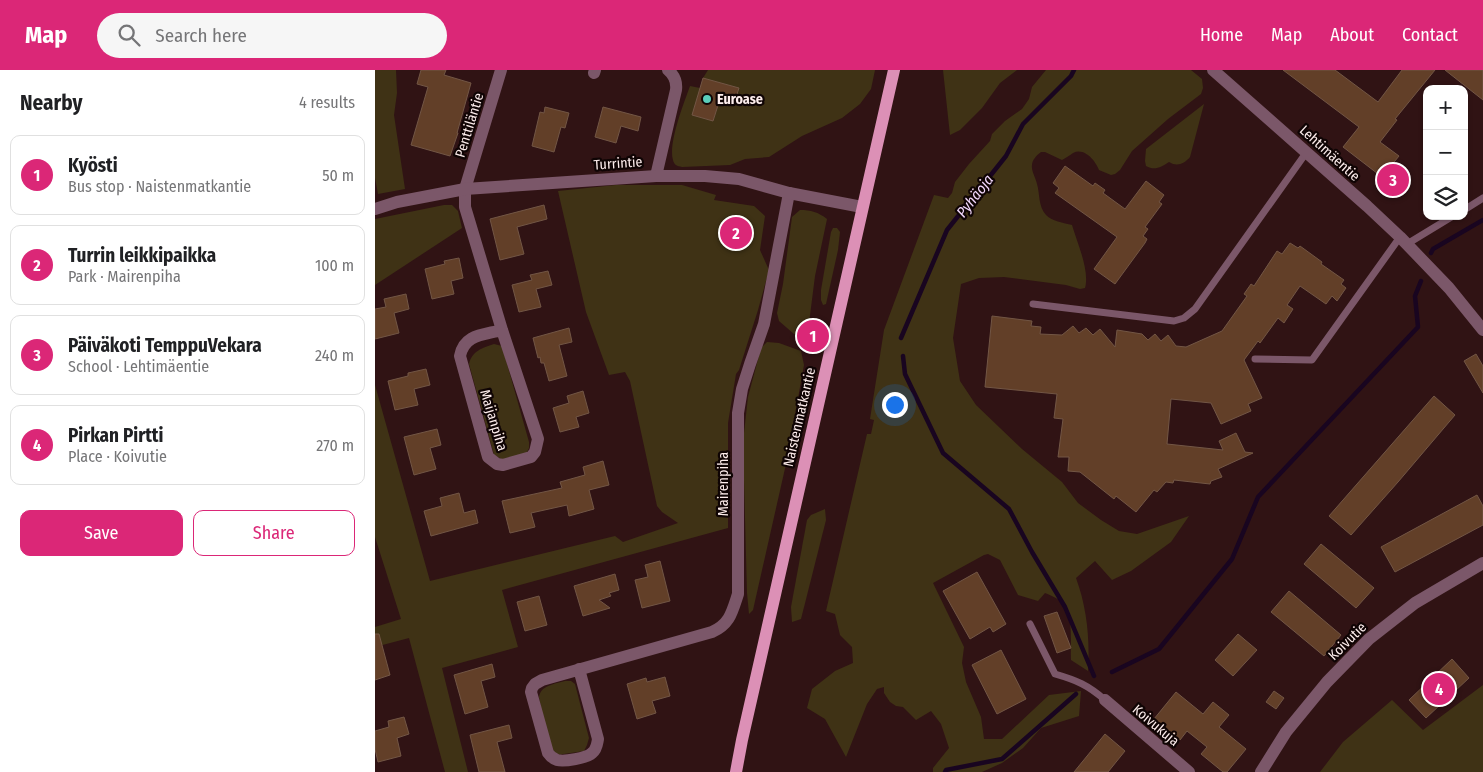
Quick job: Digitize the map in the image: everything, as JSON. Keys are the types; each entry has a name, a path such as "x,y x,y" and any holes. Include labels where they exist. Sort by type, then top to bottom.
{"main road":[{"name":"Naistenmatkantie","path":"737,772 894,70"}],"street":[{"name":"Penttiläntie","path":"465,189 501,70"},
{"path":"656,176 677,85 673,76 667,70"},
{"name":"Lehtimäentie","path":"1213,70 1367,206 1449,288 1483,329"},
{"name":"Turrintie","path":"375,209 397,202 465,189 656,176 705,176 739,179 789,194 862,208"},
{"name":"Maijanpiha","path":"465,189 465,206 537,439 535,452 531,457 503,465 497,464 487,457 460,356 464,344 469,339 502,330"},
{"name":"Mairenpiha","path":"579,669 598,739 597,747 588,756 562,761 556,760 551,758 548,752 531,692 532,688 541,680 579,669 712,632 721,628 731,614 738,594 738,413 745,381 764,324 789,194"},
{"name":"Koivutie","path":"1261,772 1286,732 1327,682 1369,639 1415,603 1483,563"},
{"name":"Koivukuja","path":"1105,700 1189,772"}],"lane":[{"path":"1033,304 1174,321 1185,318 1195,309 1306,153"},
{"path":"1468,207 1483,198"},
{"path":"1255,359 1312,360 1403,241 1445,220"},
{"path":"1030,624 1055,674 1090,687 1105,700"}],"shaded area":[{"path":"375,70 396,70 397,93 394,115 405,189 378,194 375,178"},
{"path":"708,70 875,70 871,89 860,104 842,118 802,136 769,157 745,159 730,165 682,167 675,164 672,153 677,123 690,86 700,88 693,115 713,121 720,99 734,103 738,88 703,78"},
{"path":"943,70 1017,70 1000,83 982,108 960,130 950,135"},
{"path":"1046,70 1191,70 1202,79 1203,88 1201,94 1168,119 1132,151 1120,170 1115,174 1111,175 1099,170 1093,160 1082,152 1073,153 1062,160 1045,152 1041,152 1035,158 1032,167 1043,211 1051,219 1072,225 1086,273 1085,288 1080,289 1066,285 1004,277 979,278 961,284 953,338 960,381 976,405 1022,449 1062,482 1078,503 1119,531 1137,534 1189,516 1171,542 1131,571 1112,580 1095,561 1076,578 1087,624 1089,647 1088,671 1071,660 1070,620 1064,605 1045,593 1038,601 1018,595 1000,560 988,554 984,555 933,583 964,647 962,663 966,682 981,717 984,739 1002,739 1049,695 1081,691 1079,716 1041,728 1023,748 1002,763 982,772 933,772 933,768 949,748 941,724 931,711 916,720 903,707 896,706 890,702 884,693 884,687 877,689 867,704 846,757 825,719 807,708 812,689 835,671 853,663 852,647 840,635 835,614 826,611 867,434 871,434 874,420 870,419 884,330 934,195 948,198 952,193 955,182 990,141 992,134 1005,121 1022,109 1029,99 1032,87"},
{"path":"1204,104 1190,157 1180,164 1169,162 1161,167 1146,166 1146,149"},
{"path":"616,185 682,185 716,195 714,200 754,206 765,216 760,250 769,270 739,370 736,374 728,423 728,528 502,590 518,647 442,668 468,772 445,772 409,638 375,647 375,627 401,619 375,537 375,385 430,581 615,536 623,542 678,523 662,512 657,506 630,381 625,372 609,375 586,312 558,191"},
{"path":"452,205 458,211 462,228 375,285 375,219"},
{"path":"800,210 814,212 827,219 815,276 808,331 803,336 794,334 779,321 777,313 792,217"},
{"path":"833,228 837,228 840,232 838,250 826,304 823,305 821,290"},
{"path":"767,342 779,343 801,351 804,365 786,464 753,610 749,614 743,442 748,397 761,348"},
{"path":"494,344 502,346 529,442 526,454 503,460 494,455 469,364 475,353"},
{"path":"825,509 826,520 801,619 792,622 791,607 807,520 811,515"},
{"path":"571,681 575,684 589,738 584,751 557,755 549,743 539,697 545,687"},
{"path":"1483,685 1483,772 1320,772 1343,742 1392,700 1423,730"}],"building":[{"path":"421,70 446,70 444,75 471,83 450,156 411,145 428,87 417,84"},
{"path":"1283,70 1335,70 1378,102 1402,70 1435,70 1395,119 1397,120 1380,142 1399,156 1382,177 1343,147 1359,127"},
{"path":"1445,70 1483,70 1483,100 1468,88 1468,85 1464,85"},
{"path":"703,78 739,88 734,103 720,99 713,121 692,115"},
{"path":"545,107 569,113 565,128 561,127 554,152 532,146 540,112 544,113"},
{"path":"603,107 641,117 638,131 621,126 616,143 595,137"},
{"path":"1065,166 1093,186 1095,183 1105,190 1103,193 1125,209 1146,181 1164,195 1159,202 1162,204 1145,227 1148,229 1143,236 1147,239 1145,243 1115,284 1094,269 1117,237 1055,193 1059,188 1053,183"},
{"path":"544,205 547,219 517,227 524,254 500,260 490,219"},
{"path":"1290,243 1298,248 1300,246 1322,262 1321,264 1344,280 1341,284 1346,288 1337,301 1332,296 1326,304 1300,286 1287,305 1293,309 1284,323 1278,318 1260,343 1258,341 1244,360 1262,398 1248,404 1251,411 1221,424 1211,403 1171,399 1167,444 1223,450 1219,441 1236,433 1245,452 1253,453 1218,469 1222,477 1211,481 1210,484 1174,480 1173,483 1166,482 1157,492 1154,490 1136,512 1116,496 1114,499 1080,472 1068,471 1069,457 1058,457 1063,419 1054,418 1057,394 985,387 992,316 1032,321 1031,326 1041,327 1040,334 1062,335 1073,326 1079,333 1086,328 1093,335 1100,329 1115,347 1117,330 1142,334 1148,340 1155,334 1161,341 1168,335 1176,346 1186,347 1222,331 1247,296 1244,294 1251,284 1254,286 1277,251 1282,254"},
{"path":"459,258 463,278 451,281 454,294 432,299 425,269 445,264 444,261"},
{"path":"548,271 552,285 536,289 541,307 519,312 512,285 532,280 530,275"},
{"path":"406,294 409,309 394,313 399,333 375,339 375,309 386,307 384,299"},
{"path":"569,328 572,342 559,345 567,376 549,381 544,363 541,363 540,357 538,358 533,338"},
{"path":"1476,354 1483,366 1483,393 1464,361"},
{"path":"426,369 430,385 414,389 418,405 395,410 388,381 408,376 408,373"},
{"path":"583,391 589,413 576,417 579,427 560,432 553,408 569,403 567,396"},
{"path":"1434,396 1455,415 1351,535 1329,516"},
{"path":"437,429 441,445 430,448 436,469 414,475 404,437"},
{"path":"603,461 609,485 589,490 594,509 569,516 567,505 531,513 535,527 510,533 502,501 562,488 560,482 585,475 583,467"},
{"path":"459,493 464,513 475,510 478,523 431,536 424,511 442,506 440,498"},
{"path":"1477,495 1483,506 1483,525 1395,572 1381,547"},
{"path":"1321,544 1374,588 1356,608 1304,564"},
{"path":"660,561 670,601 642,608 635,580 648,577 645,565"},
{"path":"977,572 1006,624 993,632 990,627 970,639 943,591"},
{"path":"615,574 619,590 609,593 611,596 599,600 610,608 583,616 574,586"},
{"path":"1289,591 1341,635 1324,656 1271,612"},
{"path":"539,596 547,625 525,631 517,602"},
{"path":"1057,612 1071,648 1057,653 1044,616"},
{"path":"375,634 379,634 390,675 375,680"},
{"path":"1238,634 1257,650 1233,676 1215,660"},
{"path":"1001,650 1026,699 997,714 972,665"},
{"path":"1452,659 1469,678 1426,718 1409,700"},
{"path":"492,664 495,677 481,681 488,707 465,714 454,675"},
{"path":"665,677 670,696 652,701 656,713 637,719 627,684 646,678 647,682"},
{"path":"1274,691 1284,698 1276,709 1266,702"},
{"path":"1176,692 1203,714 1213,702 1229,715 1219,727 1246,749 1227,772 1223,772 1201,754 1207,747 1187,731 1180,740 1154,719"},
{"path":"404,717 409,734 397,738 401,756 378,762 375,749 375,731 389,727 388,721"},
{"path":"509,725 512,738 497,742 505,772 479,772 470,735"},
{"path":"1105,734 1125,751 1108,772 1074,772"}],"waterway":[{"name":"Pyhäoja","path":"901,338 947,230 1006,156 1023,124 1071,76 1074,70"},
{"path":"1431,253 1433,249 1483,220"},
{"path":"1112,672 1159,649 1232,559 1258,497 1418,327 1415,296 1421,281"},
{"name":"Pyhäoja","path":"903,356 905,374 943,453 1009,509 1065,607 1094,676"},
{"path":"945,772 946,770 1002,759 1076,694"}],"place":[{"name":"Euroase","path":"707,99"},
{"name":"Päiväkoti TemppuVekara","path":"1393,180"},
{"name":"Turrin leikkipaikka","path":"736,233"},
{"name":"Kyösti","path":"813,336"},
{"name":"Pirkan Pirtti","path":"1439,689"}]}
